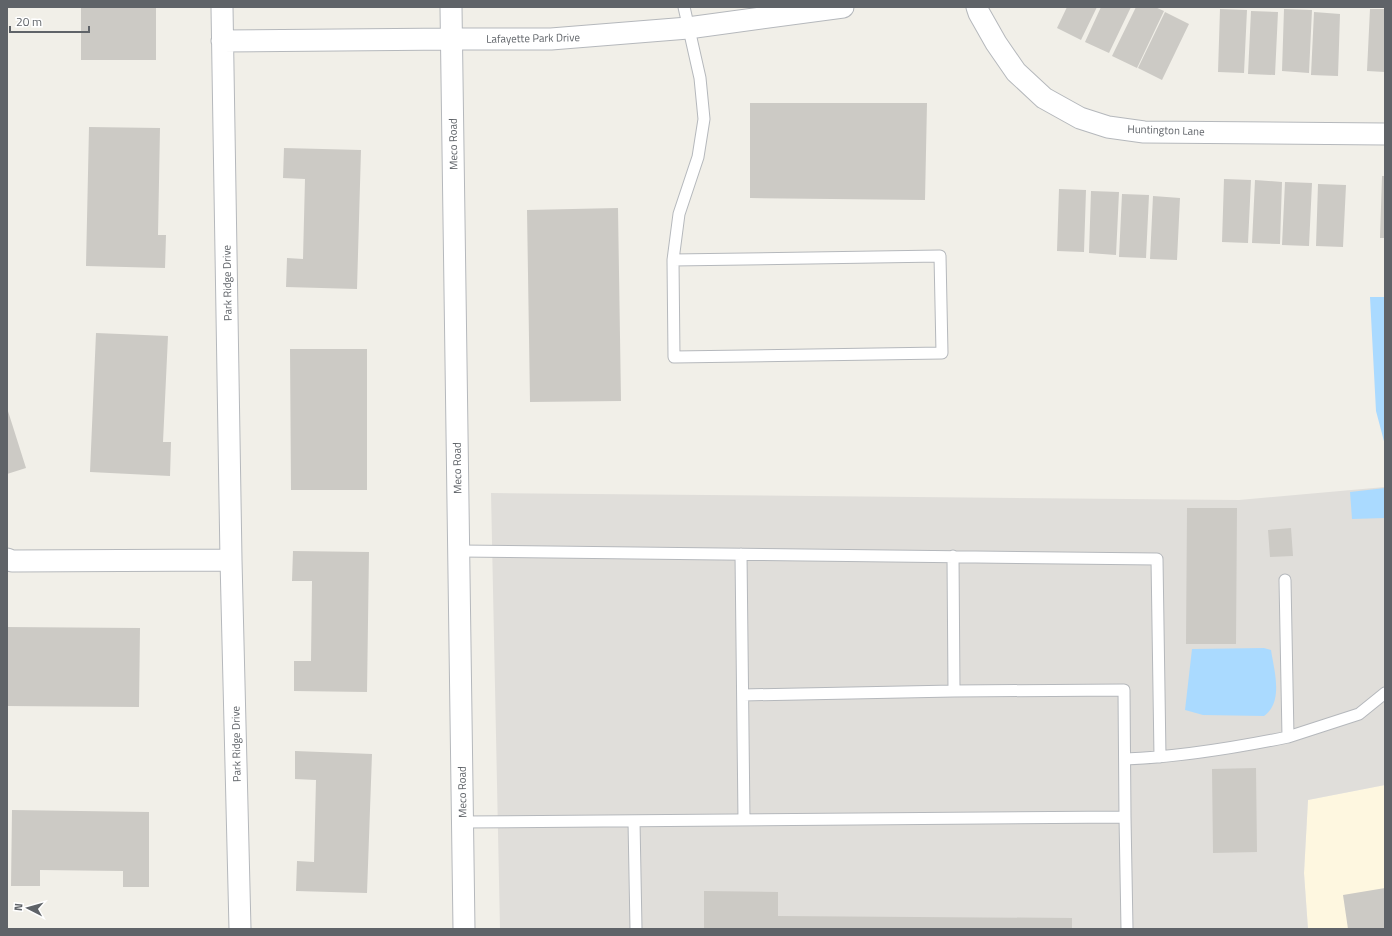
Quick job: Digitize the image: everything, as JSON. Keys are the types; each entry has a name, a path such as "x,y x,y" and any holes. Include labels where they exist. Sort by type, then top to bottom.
{"street":[{"name":"Park Ridge Drive","path":"222,7 231,560 240,929"},
{"name":"Meco Road","path":"451,7 464,929"},
{"name":"Lafayette Park Drive","path":"222,41 452,39 552,40 688,28 843,7"},
{"name":"Huntington Lane","path":"977,7 996,43 1016,72 1044,98 1080,118 1108,127 1144,132 1385,134"},
{"path":"7,559 12,561 231,560"}],"lane":[{"path":"673,260 940,256 942,353 674,358 673,260 679,214 698,157 704,119 700,78 684,7"},
{"path":"458,551 1157,559 1160,758"},
{"path":"741,554 744,820"},
{"path":"953,556 954,691"},
{"path":"1285,580 1288,737"},
{"path":"743,694 1124,690 1127,929"},
{"path":"1125,759 1160,758 1237,748 1288,737 1359,714 1385,693"},
{"path":"462,822 1125,817"},
{"path":"634,821 636,929"}],"shaded area":[{"path":"1385,487 1385,785 1308,800 1304,873 1308,929 500,929 491,493 1239,500"},
{"path":"1385,785 1385,929 1308,929 1304,873 1308,800"}],"water":[{"path":"1370,297 1385,297 1385,445 1376,411"},
{"path":"1385,488 1385,518 1352,519 1350,492"},
{"path":"1264,648 1271,650 1276,694 1274,703 1264,716 1203,715 1185,710 1192,649"}],"building":[{"path":"81,7 156,7 156,60 81,60"},
{"path":"1067,7 1097,7 1081,40 1057,28"},
{"path":"1101,7 1131,7 1109,53 1085,42"},
{"path":"1136,7 1155,7 1164,11 1137,68 1112,56"},
{"path":"1220,9 1247,10 1244,73 1218,72"},
{"path":"1284,9 1312,10 1309,73 1282,71"},
{"path":"1370,9 1385,9 1385,72 1367,71"},
{"path":"1251,11 1278,12 1275,75 1248,74"},
{"path":"1165,12 1189,24 1162,80 1138,68"},
{"path":"1314,12 1340,14 1338,76 1311,75"},
{"path":"750,103 927,103 925,200 750,198"},
{"path":"89,127 160,128 158,235 166,235 165,268 86,266"},
{"path":"284,148 361,150 357,289 286,287 287,258 303,259 305,179 283,178"},
{"path":"1382,176 1385,176 1385,238 1380,238"},
{"path":"1224,179 1251,180 1248,243 1222,242"},
{"path":"1255,180 1282,182 1280,244 1252,243"},
{"path":"1285,182 1312,183 1309,246 1282,245"},
{"path":"1318,184 1346,185 1343,247 1316,246"},
{"path":"1059,189 1086,190 1084,252 1057,251"},
{"path":"1091,191 1119,192 1116,255 1089,253"},
{"path":"1122,194 1149,195 1146,258 1119,257"},
{"path":"1153,196 1180,198 1177,260 1150,259"},
{"path":"618,208 621,401 530,402 527,210"},
{"path":"96,333 168,336 163,442 171,442 170,476 90,472"},
{"path":"290,349 367,349 367,490 291,490"},
{"path":"7,408 26,468 7,474"},
{"path":"1187,508 1237,508 1236,644 1186,644"},
{"path":"1291,528 1293,556 1270,557 1268,530"},
{"path":"293,551 369,552 367,692 294,691 294,661 311,661 312,581 292,581"},
{"path":"7,627 140,628 139,707 7,706"},
{"path":"295,751 372,754 367,893 296,891 297,861 314,862 316,780 295,779"},
{"path":"1256,768 1257,852 1213,853 1212,769"},
{"path":"12,810 149,812 149,887 123,887 123,871 40,870 40,886 11,886"},
{"path":"1385,888 1385,929 1348,929 1343,895"},
{"path":"704,891 778,892 778,916 1072,918 1072,929 704,929"}]}
